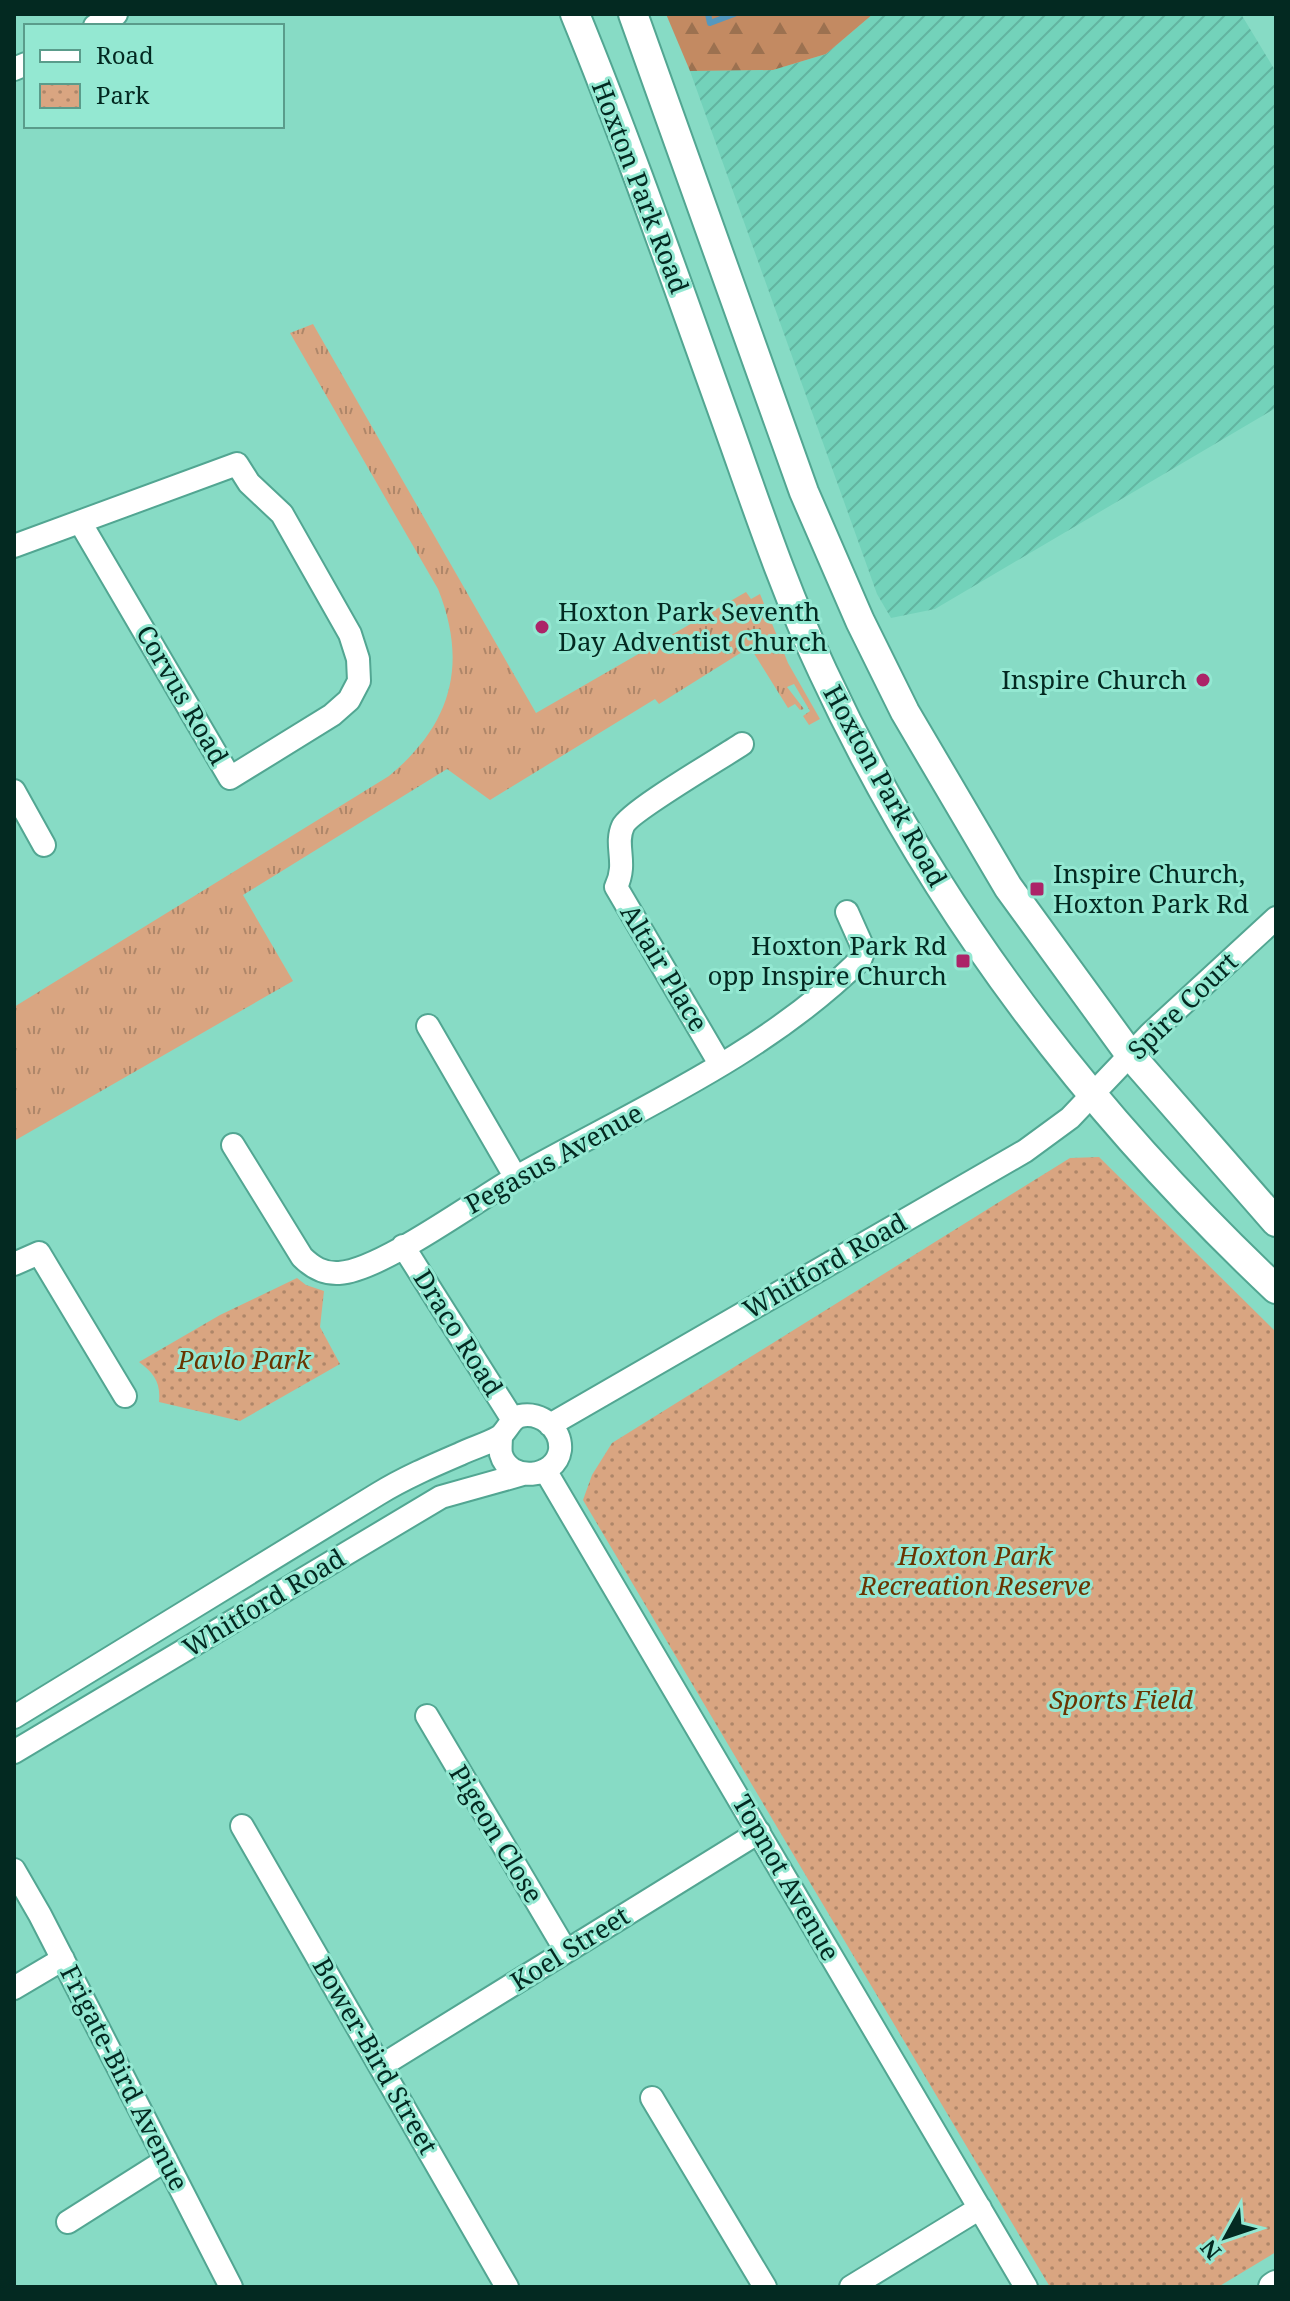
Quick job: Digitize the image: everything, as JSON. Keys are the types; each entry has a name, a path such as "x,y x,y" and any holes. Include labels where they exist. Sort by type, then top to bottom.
{"main road":[{"name":"Hoxton Park Road","path":"575,14 686,307 763,525 827,681 880,785 999,977 1092,1096 1155,1166 1276,1289"},
{"name":"Hoxton Park Road","path":"633,14 804,492 860,621 905,712 1008,887 1131,1056 1276,1222"}],"street":[{"path":"98,24 116,14"},
{"name":"Corvus Road","path":"14,546 237,464 249,483 282,514 350,634 358,659 359,681 349,700 332,715 230,778 80,522"},
{"name":"Altair Place","path":"720,1064 616,887 623,867 620,842 624,825 646,806 742,744"},
{"path":"14,791 44,845"},
{"name":"Pegasus Avenue","path":"233,1145 291,1242 312,1267 342,1273 355,1269 403,1246 516,1178 610,1128 720,1064 801,1011 860,960 864,950 847,912"},
{"name":"Spire Court","path":"1092,1096 1150,1034 1276,918"},
{"path":"428,1026 516,1178"},
{"name":"Whitford Road","path":"550,1425 1025,1151 1070,1118 1092,1096"},
{"name":"Draco Road","path":"403,1246 507,1428"},
{"path":"14,1264 39,1253 125,1396"},
{"path":"532,1415 547,1420 557,1432 560,1450 554,1463 538,1474 523,1474 508,1466 501,1455 507,1428 532,1415"},
{"name":"Whitford Road","path":"14,1717 397,1482 507,1428"},
{"name":"Topnot Avenue","path":"545,1470 1026,2287"},
{"name":"Whitford Road","path":"14,1752 441,1497 523,1474"},
{"name":"Pigeon Close","path":"427,1716 566,1951"},
{"name":"Bower-Bird Street","path":"242,1826 507,2287"},
{"name":"Koel Street","path":"381,2066 759,1832"},
{"name":"Frigate-Bird Avenue","path":"14,1870 231,2287"},
{"path":"14,1988 63,1959"},
{"path":"652,2098 765,2287"},
{"path":"68,2222 166,2160"},
{"path":"851,2287 980,2208"}],"shaded area":[{"path":"873,14 1241,14 1276,72 1276,408 935,609 891,618 877,594 690,71 773,70 826,54"}],"green space":[{"path":"666,14 873,14 826,54 773,70 690,71"},
{"path":"313,324 536,713 746,592 751,599 760,594 788,663 820,719 809,725 803,716 810,711 794,684 787,687 804,709 800,710 795,704 788,708 750,647 659,704 655,699 490,800 447,769 243,895 293,981 14,1141 14,1007 389,776 410,756 440,714 452,667 447,616 438,589 290,333"},
{"name":"Hoxton Park Recreation Reserve","path":"1099,1157 1276,1332 1276,2252 1218,2287 1050,2287 583,1500 592,1475 612,1443 1070,1158"},
{"name":"Pavlo Park","path":"297,1278 306,1285 324,1291 320,1327 340,1364 240,1421 159,1402 155,1379 139,1362 220,1315"}],"waterway":[{"path":"708,14 710,23 734,14"}],"place":[{"name":"Hoxton Park Seventh Day Adventist Church","path":"542,627"},
{"name":"Inspire Church","path":"1203,680"},
{"name":"Inspire Church, Hoxton Park Rd","path":"1037,889"},
{"name":"Hoxton Park Rd opp Inspire Church","path":"963,961"}],"park label":[{"name":"Sports Field","path":"1121,1700"}]}
